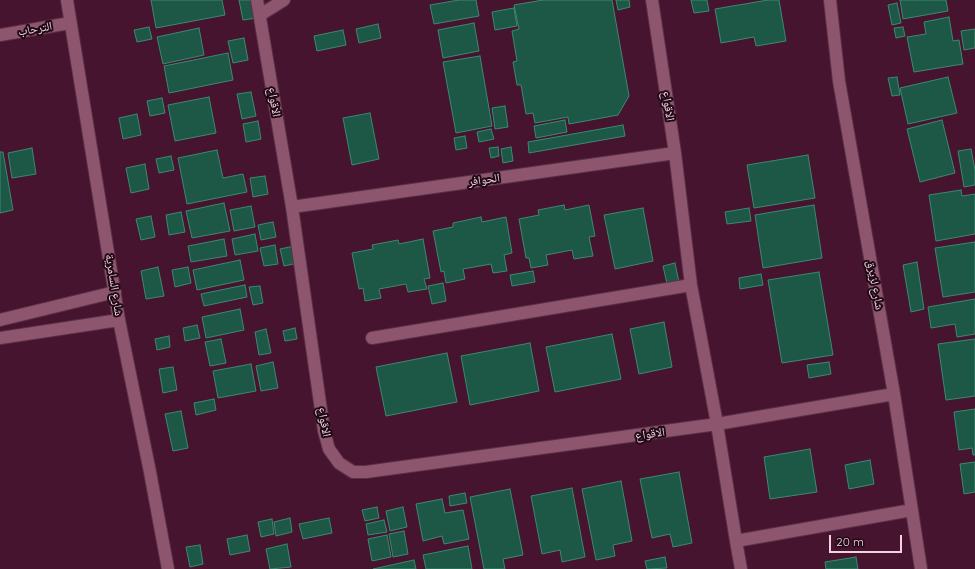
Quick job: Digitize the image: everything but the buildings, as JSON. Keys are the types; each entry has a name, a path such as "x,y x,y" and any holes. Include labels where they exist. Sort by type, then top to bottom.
{"street":[{"name":"شارع السامرية","path":"66,0 119,320 168,569"},
{"name":"الاقواع","path":"257,0 292,207 324,431 329,449 339,463 353,472 366,472 717,424 894,394"},
{"path":"260,15 284,0"},
{"name":"الاقواع","path":"652,0 676,153 691,286 717,424"},
{"name":"شارع لزيرق","path":"830,0 839,81 894,394 921,569"},
{"name":"الترحاب","path":"0,35 70,23"},
{"name":"الحوافر","path":"292,207 676,153"},
{"path":"372,338 691,286"},
{"path":"0,320 115,292"},
{"path":"0,338 119,320"},
{"path":"717,424 741,569"},
{"path":"736,541 912,510"}]}
